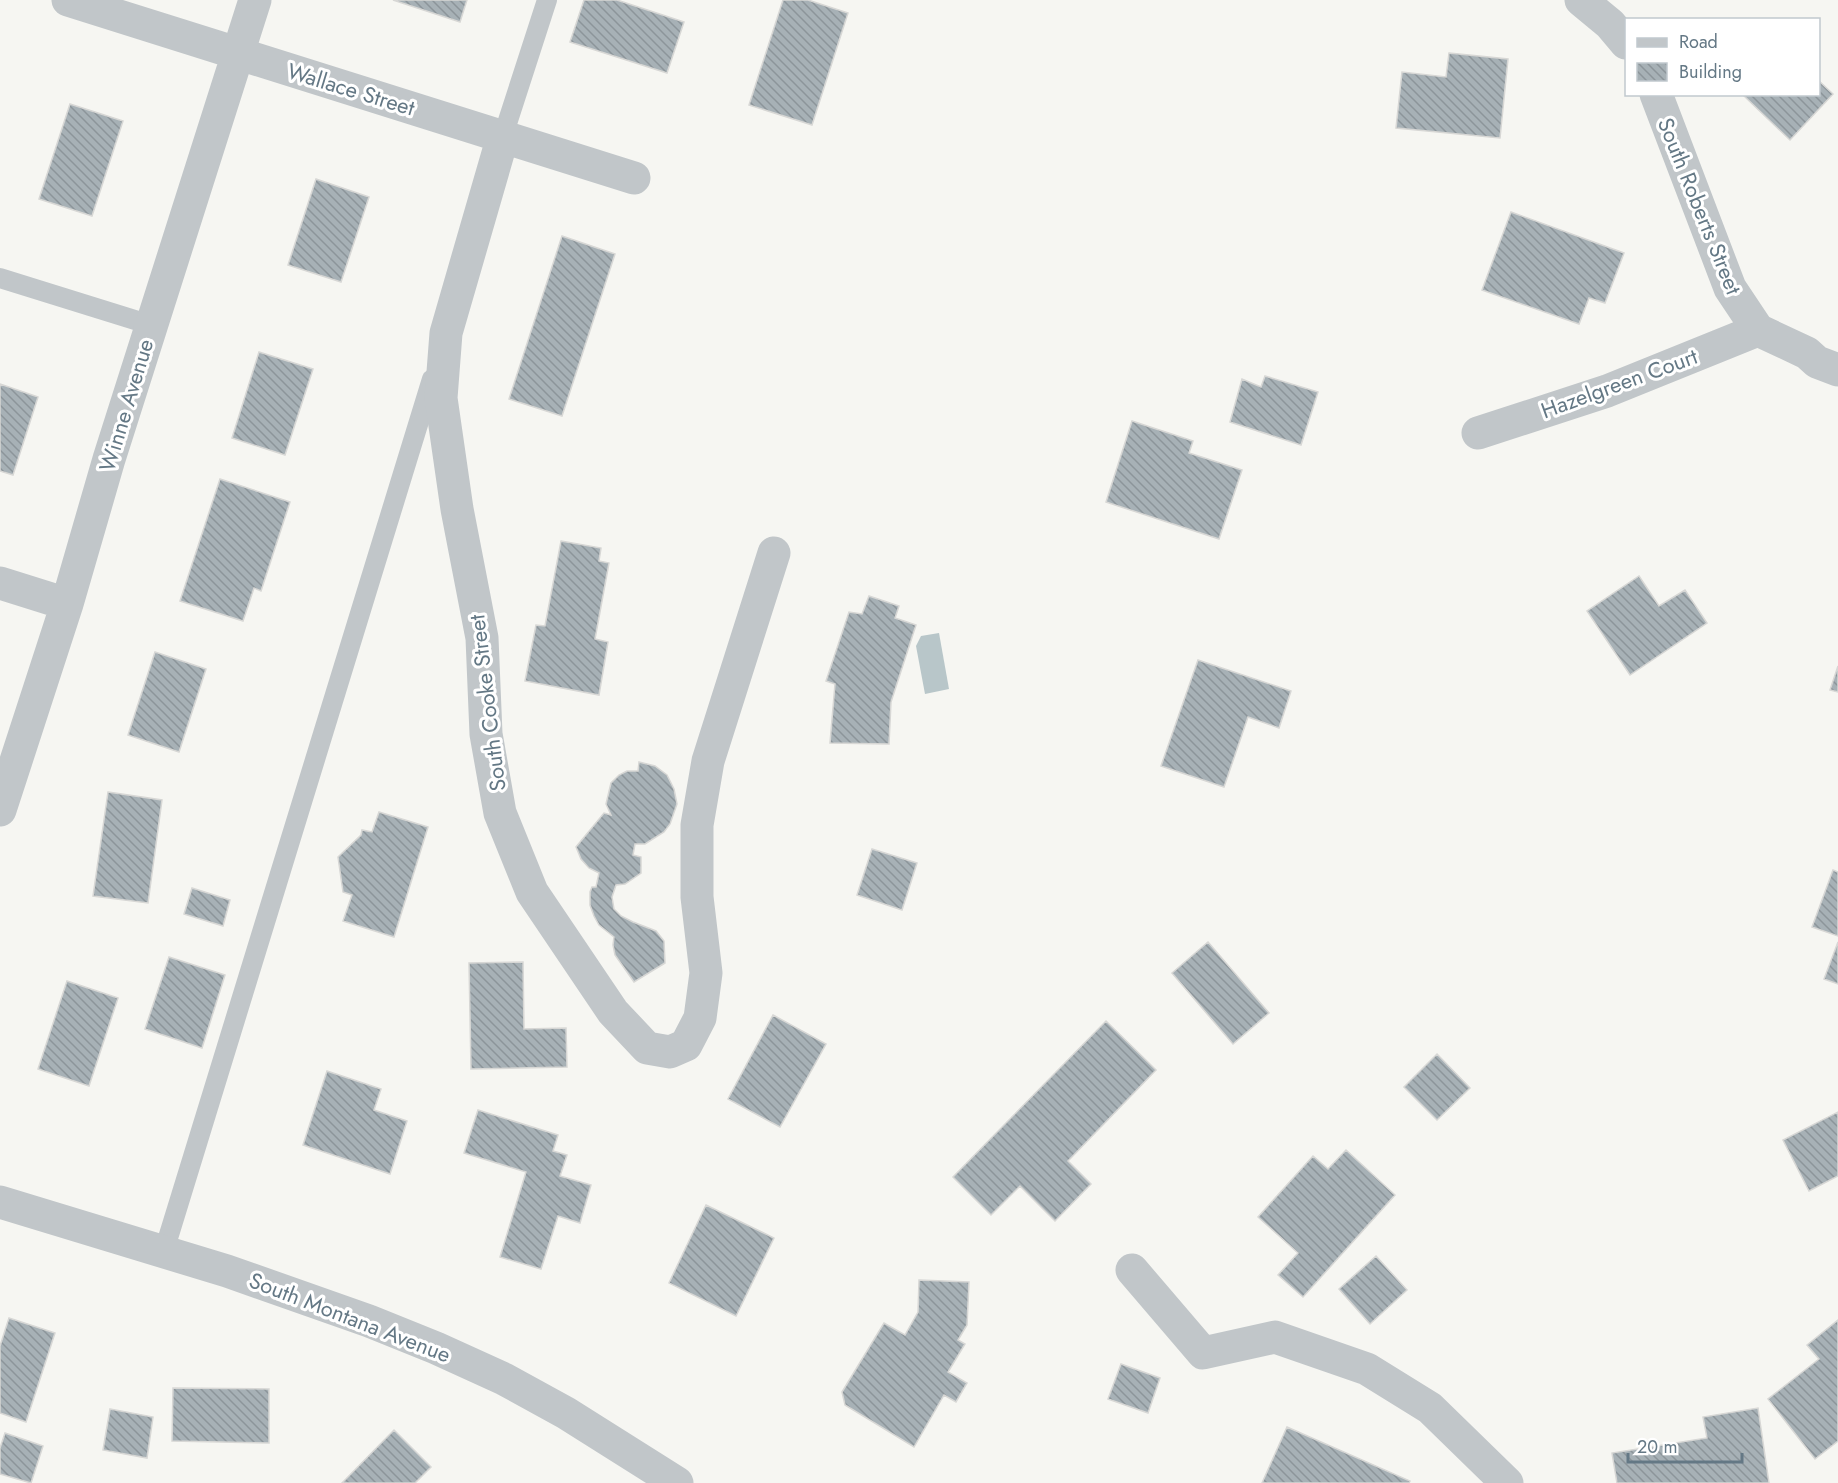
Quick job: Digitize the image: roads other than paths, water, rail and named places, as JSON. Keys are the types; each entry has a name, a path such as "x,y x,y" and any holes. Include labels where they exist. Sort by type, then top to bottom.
{"street":[{"name":"Wallace Street","path":"68,0 634,178"},
{"name":"Winne Avenue","path":"0,810 67,604 109,459 255,0"},
{"path":"1581,0 1610,24 1625,42"},
{"name":"South Roberts Street","path":"1657,96 1730,288 1758,330"},
{"name":"South Cooke Street","path":"502,136 446,333 441,398 457,508 482,638 486,734 500,813 532,892 613,1012 646,1048 670,1052 686,1045 700,1018 705,973 697,897 697,825 708,761 774,553"},
{"path":"1758,330 1807,353 1817,362 1838,370"},
{"name":"Hazelgreen Court","path":"1478,433 1607,391 1758,330"},
{"path":"0,583 67,604"},
{"name":"South Montana Avenue","path":"0,1202 226,1271 369,1321 446,1352 556,1407 677,1483"},
{"path":"1132,1270 1203,1353 1275,1337 1367,1369 1431,1408 1507,1483"}],"lane":[{"path":"502,136 547,0"},
{"path":"0,278 151,325"},
{"path":"164,1251 446,333"}]}
